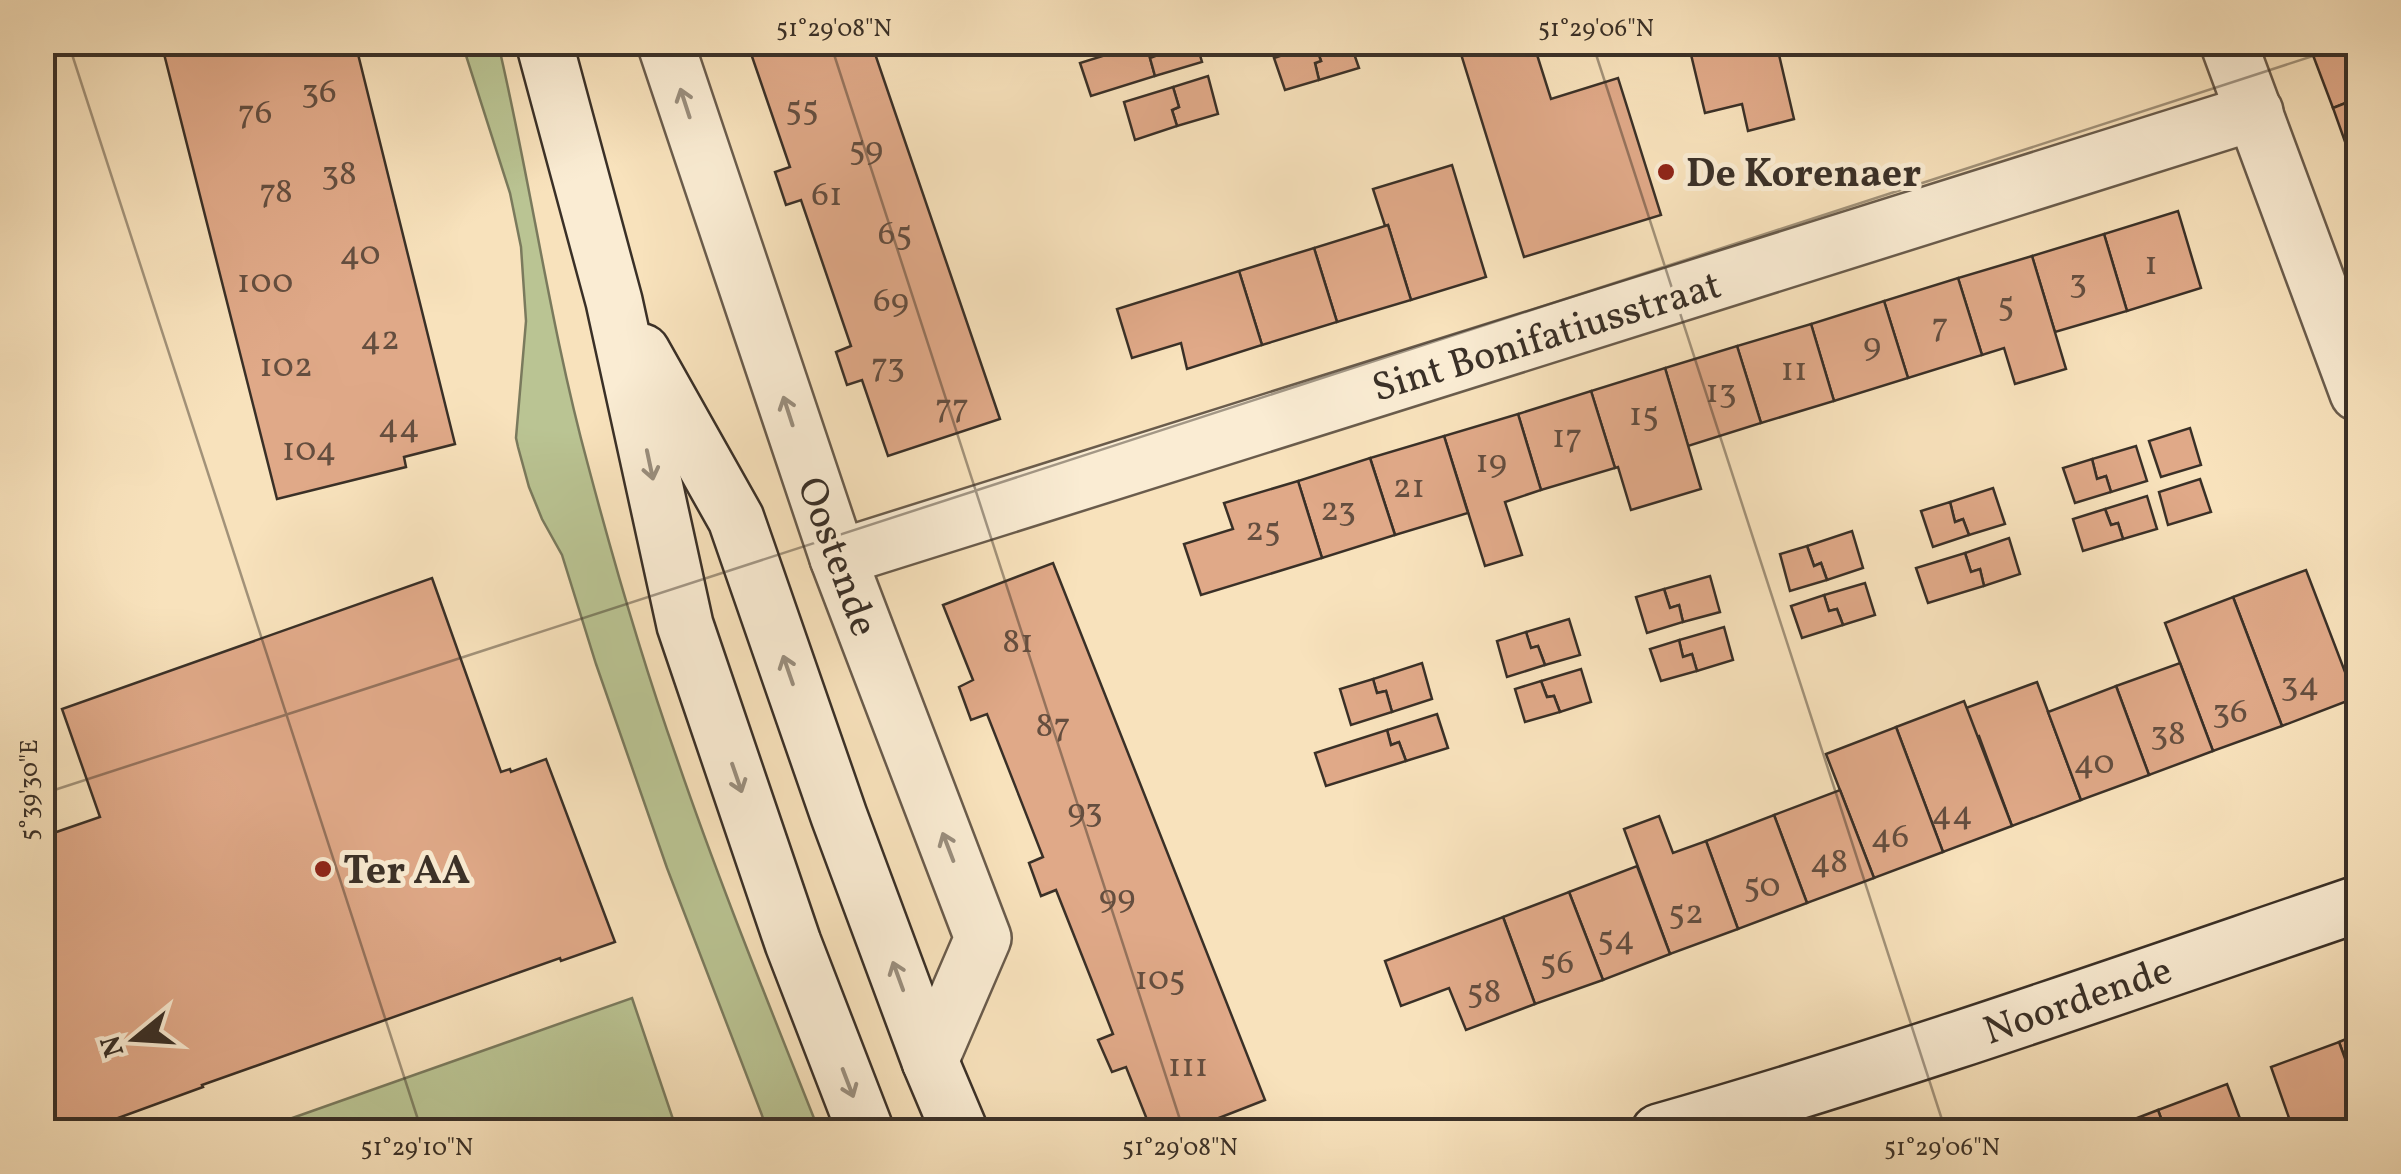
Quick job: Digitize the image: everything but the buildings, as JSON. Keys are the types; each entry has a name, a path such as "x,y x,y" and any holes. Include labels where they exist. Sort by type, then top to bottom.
{"street":[{"path":"544,42 614,301 685,625 792,943 866,1132"},
{"name":"Oostende","path":"665,42 838,558 983,938 930,1061"},
{"path":"2228,42 2358,392"},
{"name":"Sint Bonifatiusstraat","path":"838,558 2255,112"},
{"path":"614,301 736,519 839,816 960,1132"},
{"name":"Noordende","path":"1659,1132 1796,1093 2358,904"},
{"name":"Noordende","path":"1736,1132 1796,1093"}],"green space":[{"path":"462,43 498,43 575,413 629,611 710,850 819,1131 768,1131 667,868 562,555 529,487 516,438 526,321 521,247 510,193"},
{"path":"632,998 677,1131 289,1132 264,1128"}],"place":[{"name":"De Korenaer","path":"1666,172"},
{"name":"Ter AA","path":"323,869"}]}
